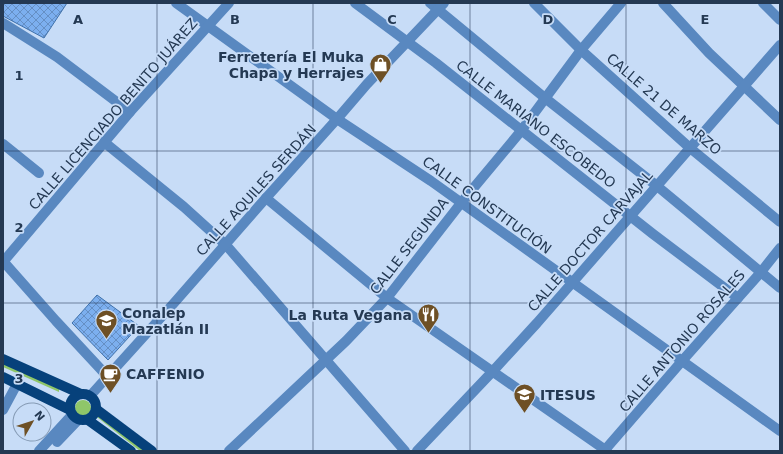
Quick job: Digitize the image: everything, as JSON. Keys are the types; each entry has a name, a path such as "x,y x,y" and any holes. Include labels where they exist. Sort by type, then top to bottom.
{"main road":[{"path":"3,359 85,395 95,402 96,410 152,451"},
{"path":"3,377 77,416 132,451"},
{"path":"77,416 71,402 73,398 85,395"},
{"path":"77,416 94,414 96,410"}],"street":[{"name":"CALLE CONSTITUCIÓN","path":"176,3 337,119 430,181 780,431"},
{"name":"CALLE LICENCIADO BENITO JUÁREZ","path":"3,262 130,112 229,3"},
{"name":"CALLE MARIANO ESCOBEDO","path":"355,3 436,63 630,216 738,298"},
{"name":"CALLE 21 DE MARZO","path":"534,3 581,50 690,148 780,222"},
{"name":"CALLE SEGUNDA","path":"229,451 325,359 346,341 387,298 461,203 521,131 581,50 621,3"},
{"path":"663,3 709,53 780,120"},
{"path":"763,3 780,20"},
{"name":"CALLE AQUILES SERDÁN","path":"85,395 108,377 367,84 407,42 437,5"},
{"path":"437,5 545,98 657,186 780,288"},
{"path":"3,23 57,57 130,112"},
{"name":"CALLE DOCTOR CARVAJAL","path":"417,451 493,371 780,45"},
{"path":"104,142 184,207 226,244 404,451"},
{"path":"3,144 39,173"},
{"path":"266,198 387,298 605,451"},
{"name":"CALLE ANTONIO ROSALES","path":"605,451 761,272 780,248"},
{"path":"3,262 108,377"},
{"path":"3,410 17,384"},
{"path":"39,451 77,416"},
{"path":"49,451 77,416"}],"green space":[{"path":"3,363 59,389 59,392 3,367"},
{"path":"80,400 86,400 91,405 89,414 86,416 80,416 75,411 75,405"},
{"path":"99,414 149,451 140,451 97,417"}],"building":[{"path":"3,3 67,3 44,38 3,16"},
{"name":"Conalep Mazatlán II","path":"97,295 139,326 108,360 72,323"}],"place":[{"name":"Ferretería El Muka Chapa y Herrajes","path":"380,84"},
{"name":"La Ruta Vegana","path":"428,334"},
{"name":"Conalep Mazatlán II","path":"107,340"},
{"name":"CAFFENIO","path":"111,394"},
{"name":"ITESUS","path":"525,414"}]}
